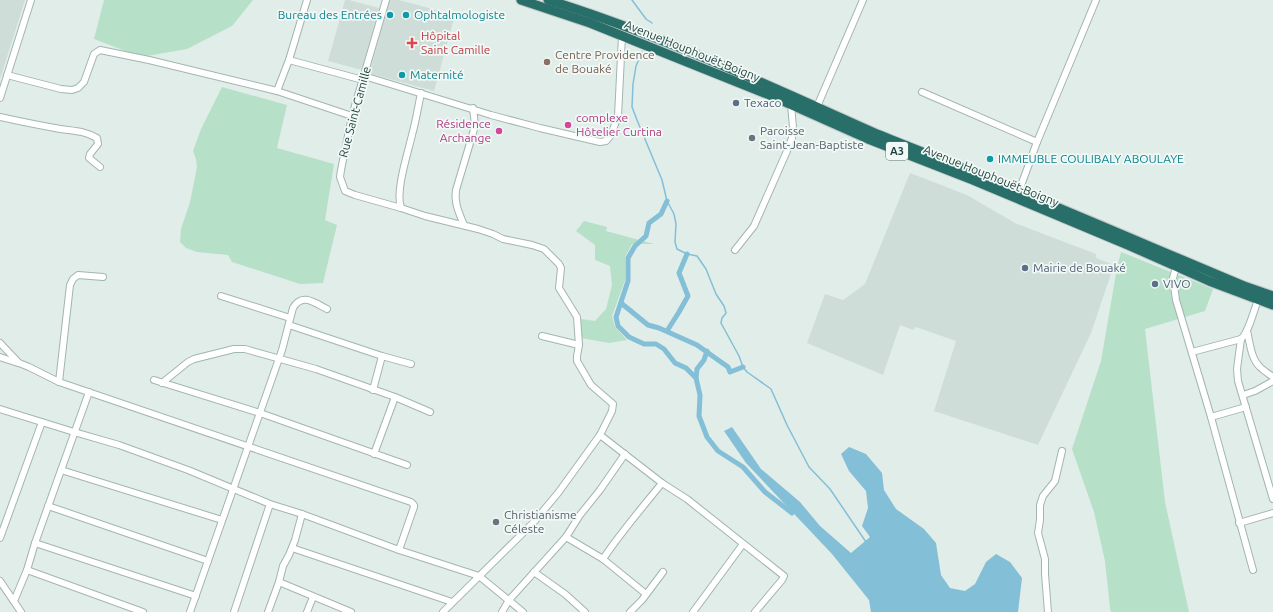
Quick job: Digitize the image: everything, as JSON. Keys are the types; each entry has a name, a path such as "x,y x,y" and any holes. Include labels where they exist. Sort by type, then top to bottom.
{"highway":[{"name":"Avenue Houphouët-Boigny","path":"521,0 557,11 622,36 791,105 816,111 868,139 1177,262 1273,297"},
{"name":"Avenue Houphouët-Boigny","path":"548,0 631,29 816,111 878,134 1018,192 1177,262 1258,300 1273,297"}],"street":[{"path":"0,98 31,0"},
{"path":"277,91 290,60 307,0"},
{"name":"Rue Saint-Camille","path":"386,0 352,116 340,177 345,191 355,196 401,208"},
{"path":"816,111 863,0"},
{"path":"1018,192 1037,142 1096,0"},
{"path":"290,60 421,93 473,108 491,115 540,128 600,142 606,141 611,135 618,116 622,36"},
{"path":"7,75 61,89 72,90 78,88 84,82 94,54 100,50 149,60 277,91 352,116"},
{"path":"922,92 1037,142"},
{"path":"421,93 401,178 399,202 401,208 425,216 494,234 503,239 544,249 559,264 561,272 559,288 577,317 579,345 577,362 591,385 613,404 612,411 600,435 558,493 533,522 443,612"},
{"path":"734,250 754,226 787,151 793,132 791,105"},
{"path":"464,225 457,208 455,198 475,125 473,108"},
{"path":"0,118 75,130 94,136 98,138 98,144 90,154 90,158 100,167"},
{"path":"1177,262 1173,278 1176,300 1211,417 1253,570"},
{"path":"59,382 70,285 73,279 78,275 103,277"},
{"path":"221,296 382,356 411,364"},
{"path":"190,612 282,350 293,308 300,300 308,300 327,309"},
{"path":"1258,300 1248,331 1256,362 1273,377"},
{"path":"1248,331 1241,339 1237,369 1238,381 1273,499"},
{"path":"542,336 579,345"},
{"path":"1192,352 1241,339"},
{"path":"0,343 18,363"},
{"path":"162,383 188,362 238,348 316,369 395,397 430,412"},
{"path":"373,390 382,356"},
{"path":"0,357 29,367 59,382 413,503 414,507 399,550"},
{"path":"154,380 260,413 407,465"},
{"path":"1243,395 1255,391 1273,381"},
{"path":"14,601 27,570 35,543 89,392"},
{"path":"374,454 395,397"},
{"path":"1211,417 1246,407"},
{"path":"0,409 119,445 233,488 270,504 302,514 399,550 479,576 523,612"},
{"path":"0,538 42,422"},
{"path":"600,435 662,483 686,499 784,576 755,612"},
{"path":"1048,612 1045,559 1038,533 1040,505 1043,496 1055,480 1062,451"},
{"path":"502,612 508,600 566,537 580,515 600,490 625,454"},
{"path":"61,470 222,520"},
{"path":"602,559 662,483"},
{"path":"234,612 270,504"},
{"path":"48,506 208,561"},
{"path":"1239,523 1273,513"},
{"path":"268,612 283,566 292,548 302,514"},
{"path":"566,537 602,559 646,594"},
{"path":"35,543 196,596"},
{"path":"693,612 743,544"},
{"path":"292,548 452,602"},
{"path":"27,570 143,612"},
{"path":"534,572 565,594 585,612"},
{"path":"630,612 642,600 663,572"},
{"path":"0,581 21,611 27,612"},
{"path":"279,582 343,611 350,612"},
{"path":"307,612 313,597"}],"shaded area":[{"path":"0,0 25,0 0,79"},
{"path":"345,0 379,8 362,69 328,61"},
{"name":"Hôpital Saint Camille","path":"390,0 399,0 455,15 434,91 372,74 370,71"},
{"path":"910,173 967,195 1015,223 1096,254 1096,258 1114,265 1091,333 1038,445 934,411 956,341 916,327 913,330 900,325 883,375 807,343 825,294 843,300 865,284"}],"green space":[{"path":"104,0 253,0 232,26 187,49 141,57 94,39"},
{"path":"222,87 287,105 277,148 334,164 325,220 337,225 323,283 300,284 232,262 228,255 197,252 186,248 180,242 181,229 190,202 197,167 193,151 201,129"},
{"path":"584,221 607,227 606,231 654,244 632,244 625,257 625,280 612,316 615,327 627,340 609,343 581,338 581,319 595,321 606,309 612,285 610,266 595,260 595,245 576,231"},
{"path":"1121,252 1213,289 1205,311 1145,329 1165,502 1189,612 1111,612 1105,561 1094,512 1072,449 1101,361"}],"water":[{"path":"732,427 761,469 800,502 820,526 851,553 870,537 862,526 868,508 866,491 849,471 841,454 849,447 866,454 882,473 884,490 896,509 924,529 936,543 941,575 950,588 965,591 975,584 986,562 996,554 1010,562 1022,578 1018,612 871,612 869,600 832,554 746,463 724,431"}],"waterway":[{"path":"632,0 646,19 652,23"},
{"path":"642,52 636,66 633,84 632,107 662,180 667,201 674,214 676,224 675,242 677,249 687,254 697,256 706,269 716,294 724,306 726,313 722,318 721,323 739,356 743,367 747,372 771,389 787,425 809,467 830,489 866,542"},
{"path":"667,201 661,214 649,223 646,236 635,246 628,258 628,281 616,317 618,326 629,337 644,344 656,344 664,349 675,363 686,368 696,378"},
{"path":"667,331 688,296 679,273 687,254"},
{"path":"621,303 648,325 659,328 697,345 728,367 730,372 743,367"},
{"path":"707,351 704,360 697,369 696,378 700,395 699,416 707,437 718,451 743,467 765,492 792,513"}],"place":[{"name":"Bureau des Entrées","path":"390,15"},
{"name":"Ophtalmologiste","path":"406,15"},
{"name":"Hôpital Saint Camille","path":"412,43"},
{"name":"Centre Providence de Bouaké","path":"547,62"},
{"name":"Maternité","path":"402,75"},
{"name":"Texaco","path":"736,103"},
{"name":"complexe Hôtelier Curtina","path":"568,125"},
{"name":"Résidence Archange","path":"499,131"},
{"name":"Paroisse Saint-Jean-Baptiste","path":"752,138"},
{"name":"IMMEUBLE COULIBALY ABOULAYE","path":"990,159"},
{"name":"Mairie de Bouaké","path":"1025,268"},
{"name":"VIVO","path":"1155,284"},
{"name":"Christianisme Céleste","path":"496,522"}]}
